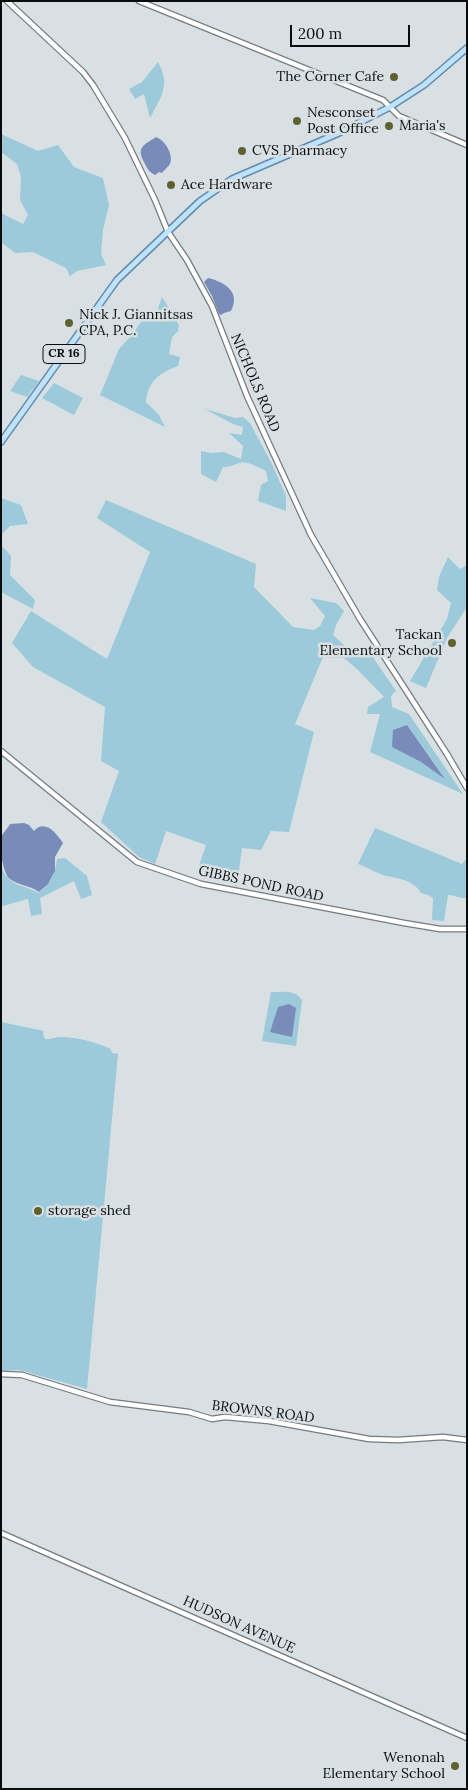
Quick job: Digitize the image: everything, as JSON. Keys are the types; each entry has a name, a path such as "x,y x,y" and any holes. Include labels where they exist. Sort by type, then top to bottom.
{"main road":[{"name":"CR 16","path":"1,442 117,280 200,202 232,179 390,107 424,85 467,48"}],"street":[{"name":"NICHOLS ROAD","path":"8,1 84,72 125,138 168,232 187,260 212,306 247,396 311,536 356,612 467,788"},
{"path":"139,1 383,100 399,116 467,145"},
{"name":"GIBBS POND ROAD","path":"1,751 137,862 201,884 404,923 440,929 467,929"},
{"name":"BROWNS ROAD","path":"1,1374 22,1375 110,1402 189,1412 212,1419 226,1417 269,1421 369,1439 398,1440 443,1437 467,1440"},
{"name":"HUDSON AVENUE","path":"1,1534 467,1738"}],"shaded area":[{"path":"158,62 164,78 163,91 150,118 144,94 135,99 129,89 142,82"},
{"path":"1,134 38,151 58,145 74,167 103,178 109,205 103,230 101,254 106,265 77,271 70,276 66,268 33,252 15,253 1,242 1,213 23,224 28,215 20,200 21,177 17,164 1,152"},
{"path":"156,137 163,141 168,148 171,160 162,173 159,172 155,175 147,168 141,150 142,147"},
{"path":"208,278 225,285 233,293 234,304 231,311 219,314 204,282"},
{"path":"162,297 179,325 178,331 172,337 169,354 180,357 178,366 166,371 152,383 146,402 159,415 165,427 100,395 119,349 143,319 157,312"},
{"path":"21,375 39,381 27,397 10,391"},
{"path":"54,383 83,398 74,415 42,398"},
{"path":"205,409 235,418 243,417 250,423 272,464 286,496 286,511 258,501 261,485 268,481 266,471 256,466 242,462 223,467 216,482 201,474 201,451 211,453 224,452 241,459 243,446 229,433 242,435 243,427 233,424"},
{"path":"1,498 21,505 28,524 10,526 1,535"},
{"path":"106,500 256,564 254,587 293,627 314,630 320,626 325,616 310,598 336,603 344,611 333,635 345,646 372,656 396,691 391,696 392,707 409,714 463,794 370,752 380,714 367,714 368,707 384,697 344,658 323,657 295,724 314,732 289,832 271,831 261,850 242,848 237,886 197,872 206,845 166,831 155,864 139,857 101,822 119,771 101,761 105,707 33,667 12,643 31,611 107,659 150,552 97,518","holes":["407,725 444,777 421,762"]},
{"path":"1,545 11,556 10,575 35,600 33,609 1,592"},
{"path":"448,557 460,569 467,565 467,607 447,638 426,688 410,681 447,619 451,603 437,590 439,577"},
{"path":"407,725 445,779 421,762 392,747 393,730"},
{"path":"24,823 29,825 34,831 42,826 50,829 63,843 55,857 55,871 48,884 39,892 10,879 3,866 1,837 10,824"},
{"path":"375,828 462,864 467,858 467,898 448,895 444,921 432,920 433,898 421,893 414,885 405,880 383,875 358,864"},
{"path":"65,858 87,876 92,895 81,899 74,881 40,898 42,914 31,916 28,899 3,906 1,904 1,867 12,882 39,893 52,878 57,859"},
{"path":"271,992 296,994 302,1000 296,1046 262,1041"},
{"path":"289,1004 296,1008 292,1037 270,1032 278,1007"},
{"path":"1,1022 44,1031 45,1039 67,1037 93,1042 111,1049 112,1053 118,1054 87,1389 19,1370 1,1371"}],"place":[{"name":"The Corner Cafe","path":"394,77"},
{"name":"Nesconset Post Office","path":"297,121"},
{"name":"Maria's","path":"389,126"},
{"name":"CVS Pharmacy","path":"242,151"},
{"name":"Ace Hardware","path":"171,185"},
{"name":"Nick J. Giannitsas CPA, P.C.","path":"69,323"},
{"name":"Tackan Elementary School","path":"452,643"},
{"name":"storage shed","path":"38,1211"},
{"name":"Wenonah Elementary School","path":"455,1766"}]}
